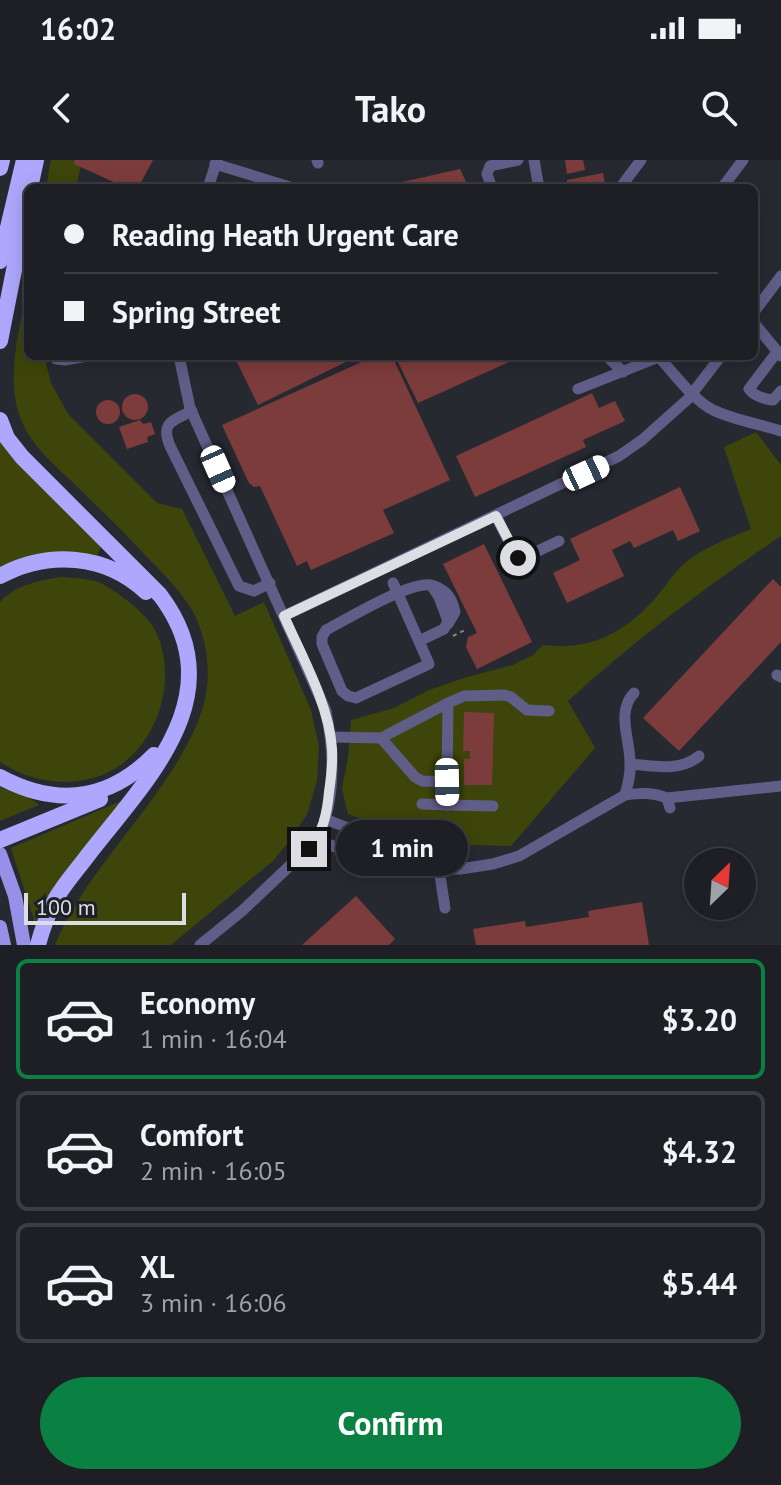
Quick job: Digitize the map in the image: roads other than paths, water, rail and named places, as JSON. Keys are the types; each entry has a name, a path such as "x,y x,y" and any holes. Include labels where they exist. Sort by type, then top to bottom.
{"highway":[{"path":"0,168 2,160"},
{"path":"0,261 24,160"},
{"path":"31,184 36,160"},
{"path":"0,341 24,219"},
{"path":"0,420 7,438 22,457 160,595 176,617 188,654 189,685 185,709 161,759 60,892 47,917 38,945"},
{"path":"0,576 27,564 54,559 105,566 133,581 152,597 166,618 181,657 180,695 173,723 161,746 128,779 101,791 74,795 26,789 0,777"},
{"path":"0,840 130,786 161,759"},
{"path":"0,828 86,794"}],"main road":[{"path":"0,854 15,896 24,945"},
{"path":"0,927 4,945"}],"street":[{"path":"491,184 487,174 490,166 518,160"},
{"path":"534,160 538,184"},
{"path":"725,184 743,160"},
{"path":"209,184 216,162 280,184"},
{"path":"625,184 637,162"},
{"path":"758,307 781,276"},
{"path":"758,328 779,354 749,389 764,399 773,400 781,391"},
{"path":"180,360 192,411 326,711 333,753 329,800 323,829 317,840 242,911 200,945"},
{"path":"611,360 623,372"},
{"path":"578,389 649,360"},
{"path":"662,360 714,410 781,431"},
{"path":"284,616 619,456 642,440 693,393 718,360"},
{"path":"192,411 169,423 166,435 170,446 239,586 254,591 270,583"},
{"path":"496,516 516,556 521,559 559,541"},
{"path":"395,588 429,664 356,698 342,691 322,644 326,630 395,588 431,585 447,615 447,625 419,641"},
{"path":"625,795 630,764 624,713 628,699 634,693"},
{"path":"331,737 381,738 464,696 504,695 527,710 549,711"},
{"path":"448,703 448,805"},
{"path":"381,738 415,777 422,781 447,782"},
{"path":"630,764 675,767 689,764 699,756"},
{"path":"325,819 402,849 411,859 439,869 471,868 519,856 625,795 659,795 668,803 781,786"},
{"path":"422,804 493,806"},
{"path":"317,840 399,864 411,859"},
{"path":"439,869 445,908"}]}
